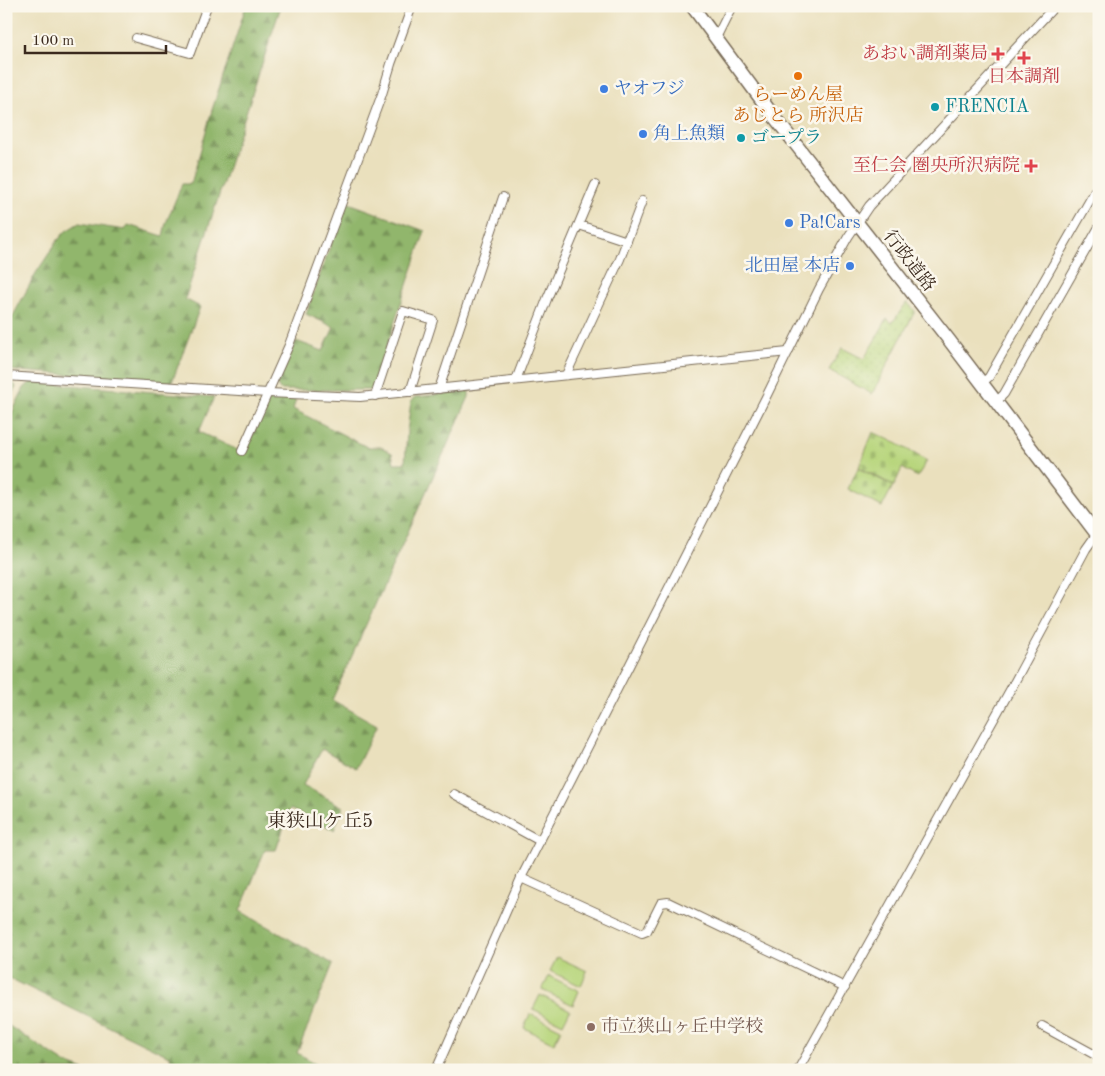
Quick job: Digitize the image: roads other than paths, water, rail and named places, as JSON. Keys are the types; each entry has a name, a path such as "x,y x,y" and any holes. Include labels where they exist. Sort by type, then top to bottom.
{"highway":[{"name":"行政道路","path":"692,6 778,122 1098,534"}],"street":[{"path":"136,38 190,53 207,6"},
{"path":"242,451 289,345 346,195 382,94 390,64 412,6"},
{"path":"716,38 732,6"},
{"path":"436,1070 521,878 819,289 857,222 869,206 1055,6"},
{"path":"982,383 989,376 1099,184"},
{"path":"516,380 547,299 595,185"},
{"path":"439,389 503,197"},
{"path":"566,375 642,201"},
{"path":"579,225 626,240"},
{"path":"996,402 1004,394 1099,227"},
{"path":"375,396 404,311 433,320 410,392"},
{"path":"6,376 350,397 375,396 788,352"},
{"path":"798,1070 1018,676 1086,549 1098,534"},
{"path":"454,794 540,841"},
{"path":"521,878 642,933 647,931 661,903 668,902 844,987"},
{"path":"1042,1026 1099,1057"}],"place":[{"name":"あおい調剤薬局","path":"998,54"},
{"name":"日本調剤","path":"1024,58"},
{"name":"らーめん屋 あじとら 所沢店","path":"798,76"},
{"name":"ヤオフジ","path":"604,89"},
{"name":"FRENCIA","path":"935,107"},
{"name":"角上魚類","path":"643,134"},
{"name":"ゴープラ","path":"741,138"},
{"name":"至仁会 圏央所沢病院","path":"1031,166"},
{"name":"Pa!Cars","path":"789,223"},
{"name":"北田屋 本店","path":"850,266"},
{"name":"市立狭山ヶ丘中学校","path":"591,1027"}],"district":[{"name":"東狭山ケ丘5","path":"320,822"}]}
